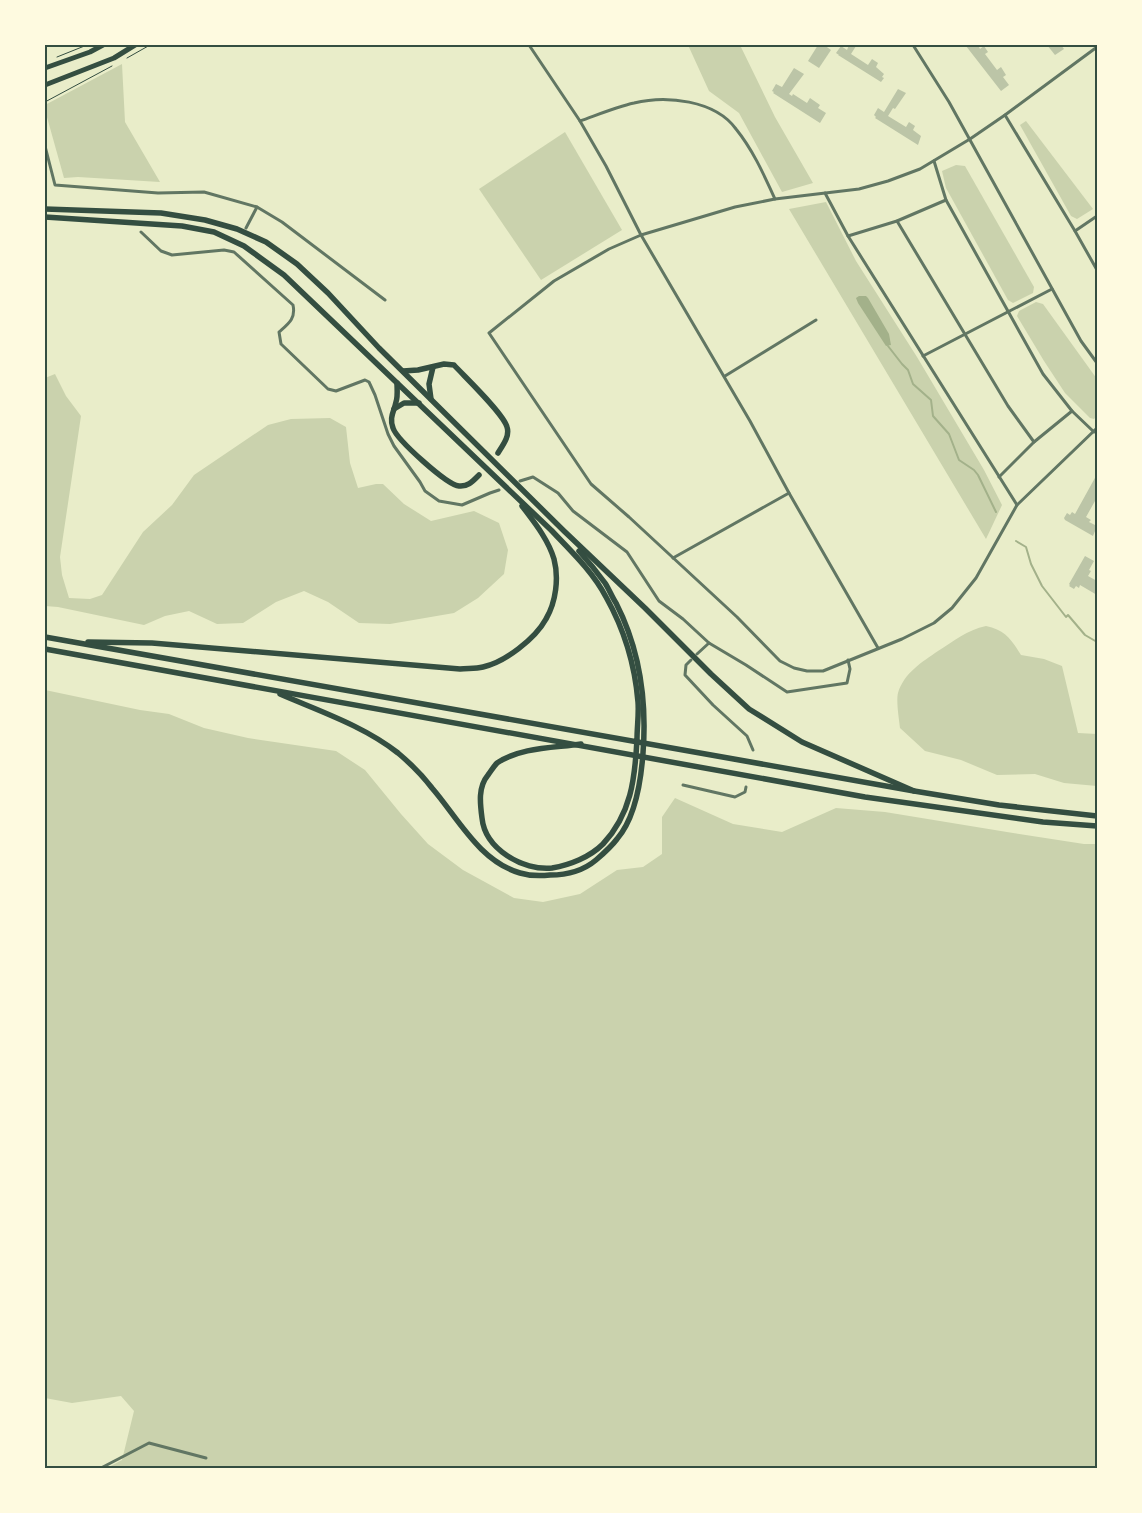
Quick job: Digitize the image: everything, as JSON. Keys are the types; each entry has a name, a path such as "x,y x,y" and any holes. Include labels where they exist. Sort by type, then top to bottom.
{"highway":[{"path":"45,209 161,213 205,220 237,229 266,242 297,264 328,293 403,371 564,531 749,709 802,742 914,791"},
{"path":"45,218 182,226 214,232 244,246 284,275 551,530 586,568 606,597 622,633 632,666 638,703 636,770 631,793 623,815 613,832 602,846 585,858 570,864 551,868 529,865 510,858 498,849 488,837 482,822 480,799 484,779 496,764 520,752 581,744"},
{"path":"403,371 433,368 444,364 454,365 500,414 507,426 508,434 498,453"},
{"path":"431,399 429,384 433,368"},
{"path":"397,383 397,401 390,418 393,430 438,474 450,483 460,486 469,485 479,475"},
{"path":"394,410 404,403 419,403"},
{"path":"69,641 152,643 460,669 483,667 508,657 526,644 546,620 553,600 556,582 554,560 548,545 513,494"},
{"path":"271,690 370,734 396,752 412,765 433,788 479,847 498,862 520,873 539,876 562,875 577,871 591,864 618,838 629,818 641,782 645,726 643,691 637,661 622,614 606,584 564,531"},
{"path":"45,637 914,791 999,805 1097,816"},
{"path":"45,649 581,744 865,797 1042,822 1097,826"}],"main road":[{"path":"45,68 90,52 103,45"},
{"path":"45,85 114,58 135,45"}],"street":[{"path":"529,45 580,122 606,166 641,235 725,376 789,493 878,648"},
{"path":"913,45 949,102 1081,341 1097,363"},
{"path":"1097,48 970,139 920,169 859,189 775,199 735,207 641,235 610,249 554,281 489,333 591,484 674,558 737,617 780,661 794,668 807,671 823,671 878,648 934,623 952,608 976,578 1017,506 1097,428"},
{"path":"580,122 634,102 664,99 691,102 715,110 735,127 757,161 775,199"},
{"path":"1005,115 1097,270"},
{"path":"45,146 55,185 158,193 204,192 257,207 282,222 385,300"},
{"path":"934,161 946,200 1043,374 1072,412 1094,432"},
{"path":"824,193 848,236 1017,506"},
{"path":"848,236 897,221 946,200"},
{"path":"246,228 257,207"},
{"path":"1075,231 1097,216"},
{"path":"897,221 1008,406 1034,442"},
{"path":"141,232 161,251 172,255 224,250 234,252 293,305 295,312 292,320 279,332 281,344 328,389 336,391 365,380 369,382 394,446 425,491 439,501 462,505 499,490"},
{"path":"234,252 236,247"},
{"path":"923,356 1052,289"},
{"path":"725,376 816,320"},
{"path":"999,477 1034,442 1072,412"},
{"path":"520,482 534,476 558,493 573,511 628,552 659,601 683,619 709,643 786,692 847,683 850,669 848,660"},
{"path":"674,558 789,493"},
{"path":"697,654 709,643"},
{"path":"691,660 686,665 685,675 713,705 747,736 753,750"},
{"path":"683,785 735,797 745,792 746,787"},
{"path":"101,1468 148,1443 206,1458"}],"path":[{"path":"54,58 87,45"},
{"path":"125,59 150,45"},
{"path":"45,102 116,64"}],"shaded area":[{"path":"688,45 740,45 775,117 813,183 782,192 739,113 709,91"},
{"path":"122,64 125,122 160,182 78,177 64,178 45,105"},
{"path":"1026,121 1093,209 1077,219 1071,216 1020,125"},
{"path":"565,132 622,230 541,280 479,189"},
{"path":"956,165 965,166 1034,287 1033,293 1013,303 1008,300 946,188 942,171"},
{"path":"826,202 856,261 917,357 984,470 1002,505 986,539 789,209"},
{"path":"866,296 868,298 889,334 891,345 886,346 858,303 856,298"},
{"path":"1036,302 1043,304 1097,379 1097,416 1094,419 1090,418 1065,393 1017,316 1019,311"},
{"path":"55,374 66,396 81,416 60,557 62,575 69,598 90,599 102,595 143,532 172,505 194,475 268,425 291,419 330,418 346,427 350,463 358,488 383,484 404,504 431,521 474,511 499,523 508,550 504,574 478,598 454,613 390,624 359,623 328,602 304,591 276,602 243,623 217,624 189,611 165,616 144,625 45,606 45,378"},
{"path":"986,626 998,630 1007,636 1021,655 1044,659 1062,666 1078,733 1097,734 1097,786 1064,783 1035,774 997,775 961,760 925,751 900,728 897,696 909,674 926,659 955,640 973,630"},
{"path":"45,690 140,710 169,714 204,728 248,738 336,751 365,770 428,844 463,870 514,898 543,902 580,894 617,870 643,867 662,854 662,817 675,798 733,824 782,832 836,808 885,812 1084,844 1097,844 1097,1468 107,1468 122,1460 134,1411 121,1396 72,1403 45,1398"}],"building":[{"path":"818,45 824,45 831,50 819,68 808,61"},
{"path":"849,45 859,45 858,47 856,46 851,54 868,65 872,59 878,63 876,67 884,74 881,82 836,53 841,46 847,50"},
{"path":"978,45 980,49 984,46 988,52 985,54 997,70 1001,67 1006,75 1003,77 1009,85 1001,91 966,46"},
{"path":"1047,45 1061,45 1064,49 1055,55"},
{"path":"794,68 804,74 789,94 792,96 793,94 807,103 810,98 820,105 818,108 826,113 820,123 772,91 776,84 782,87"},
{"path":"898,89 906,93 888,116 906,127 909,122 915,126 913,130 921,136 918,145 875,118 874,115 878,108 884,112"},
{"path":"1096,476 1097,502 1095,501 1086,517 1091,520 1089,522 1097,526 1093,536 1064,518 1067,513 1070,515 1072,512 1075,514"},
{"path":"1085,556 1094,561 1088,576 1097,581 1097,595 1080,585 1079,588 1076,586 1074,589 1069,586"}],"waterway":[{"path":"888,346 908,370 913,384 931,400 933,416 949,434 959,460 978,475 996,512"},
{"path":"1016,541 1026,547 1031,564 1042,586 1066,617 1068,615 1085,635 1097,642"}]}
